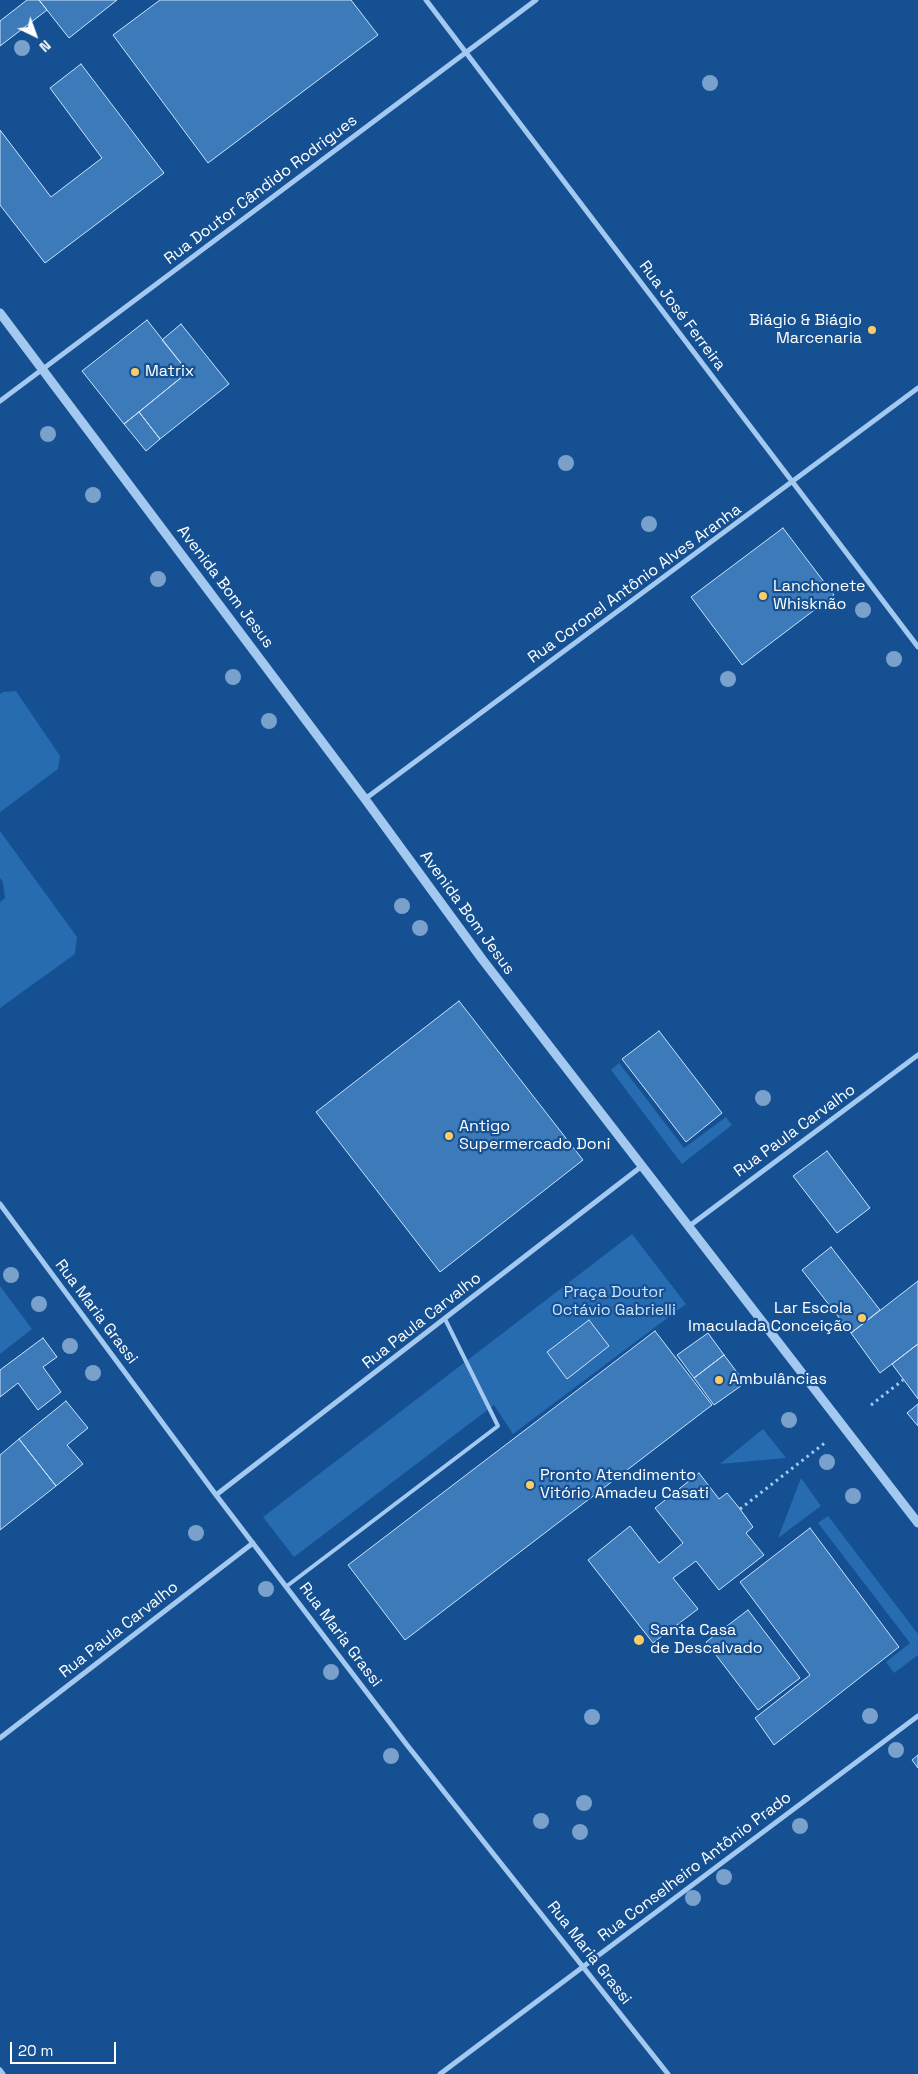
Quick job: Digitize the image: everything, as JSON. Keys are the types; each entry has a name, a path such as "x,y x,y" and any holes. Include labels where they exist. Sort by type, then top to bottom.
{"street":[{"name":"Rua José Ferreira","path":"426,0 918,647"},
{"name":"Rua Doutor Cândido Rodrigues","path":"0,401 536,0"},
{"name":"Avenida Bom Jesus","path":"0,313 365,799 482,959 918,1524"},
{"name":"Rua Coronel Antônio Alves Aranha","path":"365,799 918,388"},
{"name":"Rua Paula Carvalho","path":"687,1227 918,1055"},
{"name":"Rua Paula Carvalho","path":"216,1495 642,1166"},
{"name":"Rua Maria Grassi","path":"0,1204 216,1495 408,1745 668,2074"},
{"name":"Rua Paula Carvalho","path":"0,1738 253,1543"},
{"name":"Rua Conselheiro Antônio Prado","path":"440,2074 918,1716"},
{"path":"0,2070 3,2074"}],"lane":[{"path":"287,1586 498,1426 445,1320"}],"path":[{"path":"871,1405 903,1380"},
{"path":"740,1509 844,1427"}],"green space":[{"path":"16,691 60,756 58,769 0,812 0,694"},
{"path":"0,831 77,937 75,954 0,1008 0,902 5,898 3,882 0,878"},
{"path":"619,1063 684,1148 726,1117 732,1125 682,1164 611,1070"},
{"name":"Praça Doutor Octávio Gabrielli","path":"632,1234 686,1304 513,1434 494,1405 294,1557 263,1517"},
{"path":"0,1286 32,1329 0,1354"},
{"path":"763,1429 786,1458 720,1464"},
{"path":"801,1478 821,1506 778,1538"},
{"path":"828,1516 918,1634 918,1655 894,1673 886,1662 910,1643 818,1523"}],"building":[{"path":"27,0 39,0 47,10 0,46 0,21"},
{"path":"39,0 117,0 69,38"},
{"path":"160,0 351,0 378,35 208,163 113,35"},
{"path":"81,64 164,173 45,263 0,205 0,130 51,197 102,158 50,88"},
{"name":"Matrix","path":"147,320 188,372 124,424 82,371"},
{"path":"181,324 229,384 160,439 139,412 188,372 162,340"},
{"path":"139,412 160,439 146,451 124,424"},
{"name":"Lanchonete Whisknão","path":"783,528 834,595 742,665 691,597"},
{"name":"Antigo Supermercado Doni","path":"459,1001 583,1160 440,1272 316,1112"},
{"path":"659,1031 722,1113 686,1142 622,1059"},
{"path":"827,1151 870,1208 837,1233 793,1176"},
{"path":"831,1247 880,1310 851,1333 802,1270"},
{"path":"918,1281 918,1344 880,1373 851,1333"},
{"path":"589,1320 609,1346 567,1379 547,1352"},
{"name":"Pronto Atendimento Vitório Amadeu Casati","path":"655,1331 712,1405 405,1640 348,1565"},
{"path":"708,1333 724,1355 694,1378 677,1355"},
{"path":"43,1338 57,1357 43,1367 61,1392 38,1410 18,1383 0,1397 0,1370"},
{"path":"918,1344 918,1399 892,1364"},
{"name":"Ambulâncias","path":"724,1355 745,1383 714,1405 694,1378"},
{"path":"66,1401 88,1428 67,1445 83,1464 56,1486 19,1439"},
{"path":"918,1404 918,1426 907,1413"},
{"path":"19,1439 56,1486 0,1530 0,1455"},
{"path":"699,1473 719,1499 727,1493 740,1509 753,1527 746,1533 764,1555 719,1590 696,1561 673,1578 698,1609 653,1643 588,1560 630,1526 659,1563 683,1543 655,1508"},
{"path":"810,1528 899,1647 774,1745 755,1718 810,1675 740,1582"},
{"path":"748,1610 800,1678 758,1710 706,1642"},
{"path":"918,1755 918,1768 912,1760"}],"place":[{"name":"Biágio & Biágio Marcenaria","path":"872,330"},
{"name":"Matrix","path":"135,372"},
{"name":"Lanchonete Whisknão","path":"763,596"},
{"name":"Antigo Supermercado Doni","path":"449,1136"},
{"name":"Lar Escola Imaculada Conceição","path":"862,1318"},
{"name":"Ambulâncias","path":"719,1380"},
{"name":"Pronto Atendimento Vitório Amadeu Casati","path":"530,1485"},
{"name":"Santa Casa de Descalvado","path":"639,1640"}]}
